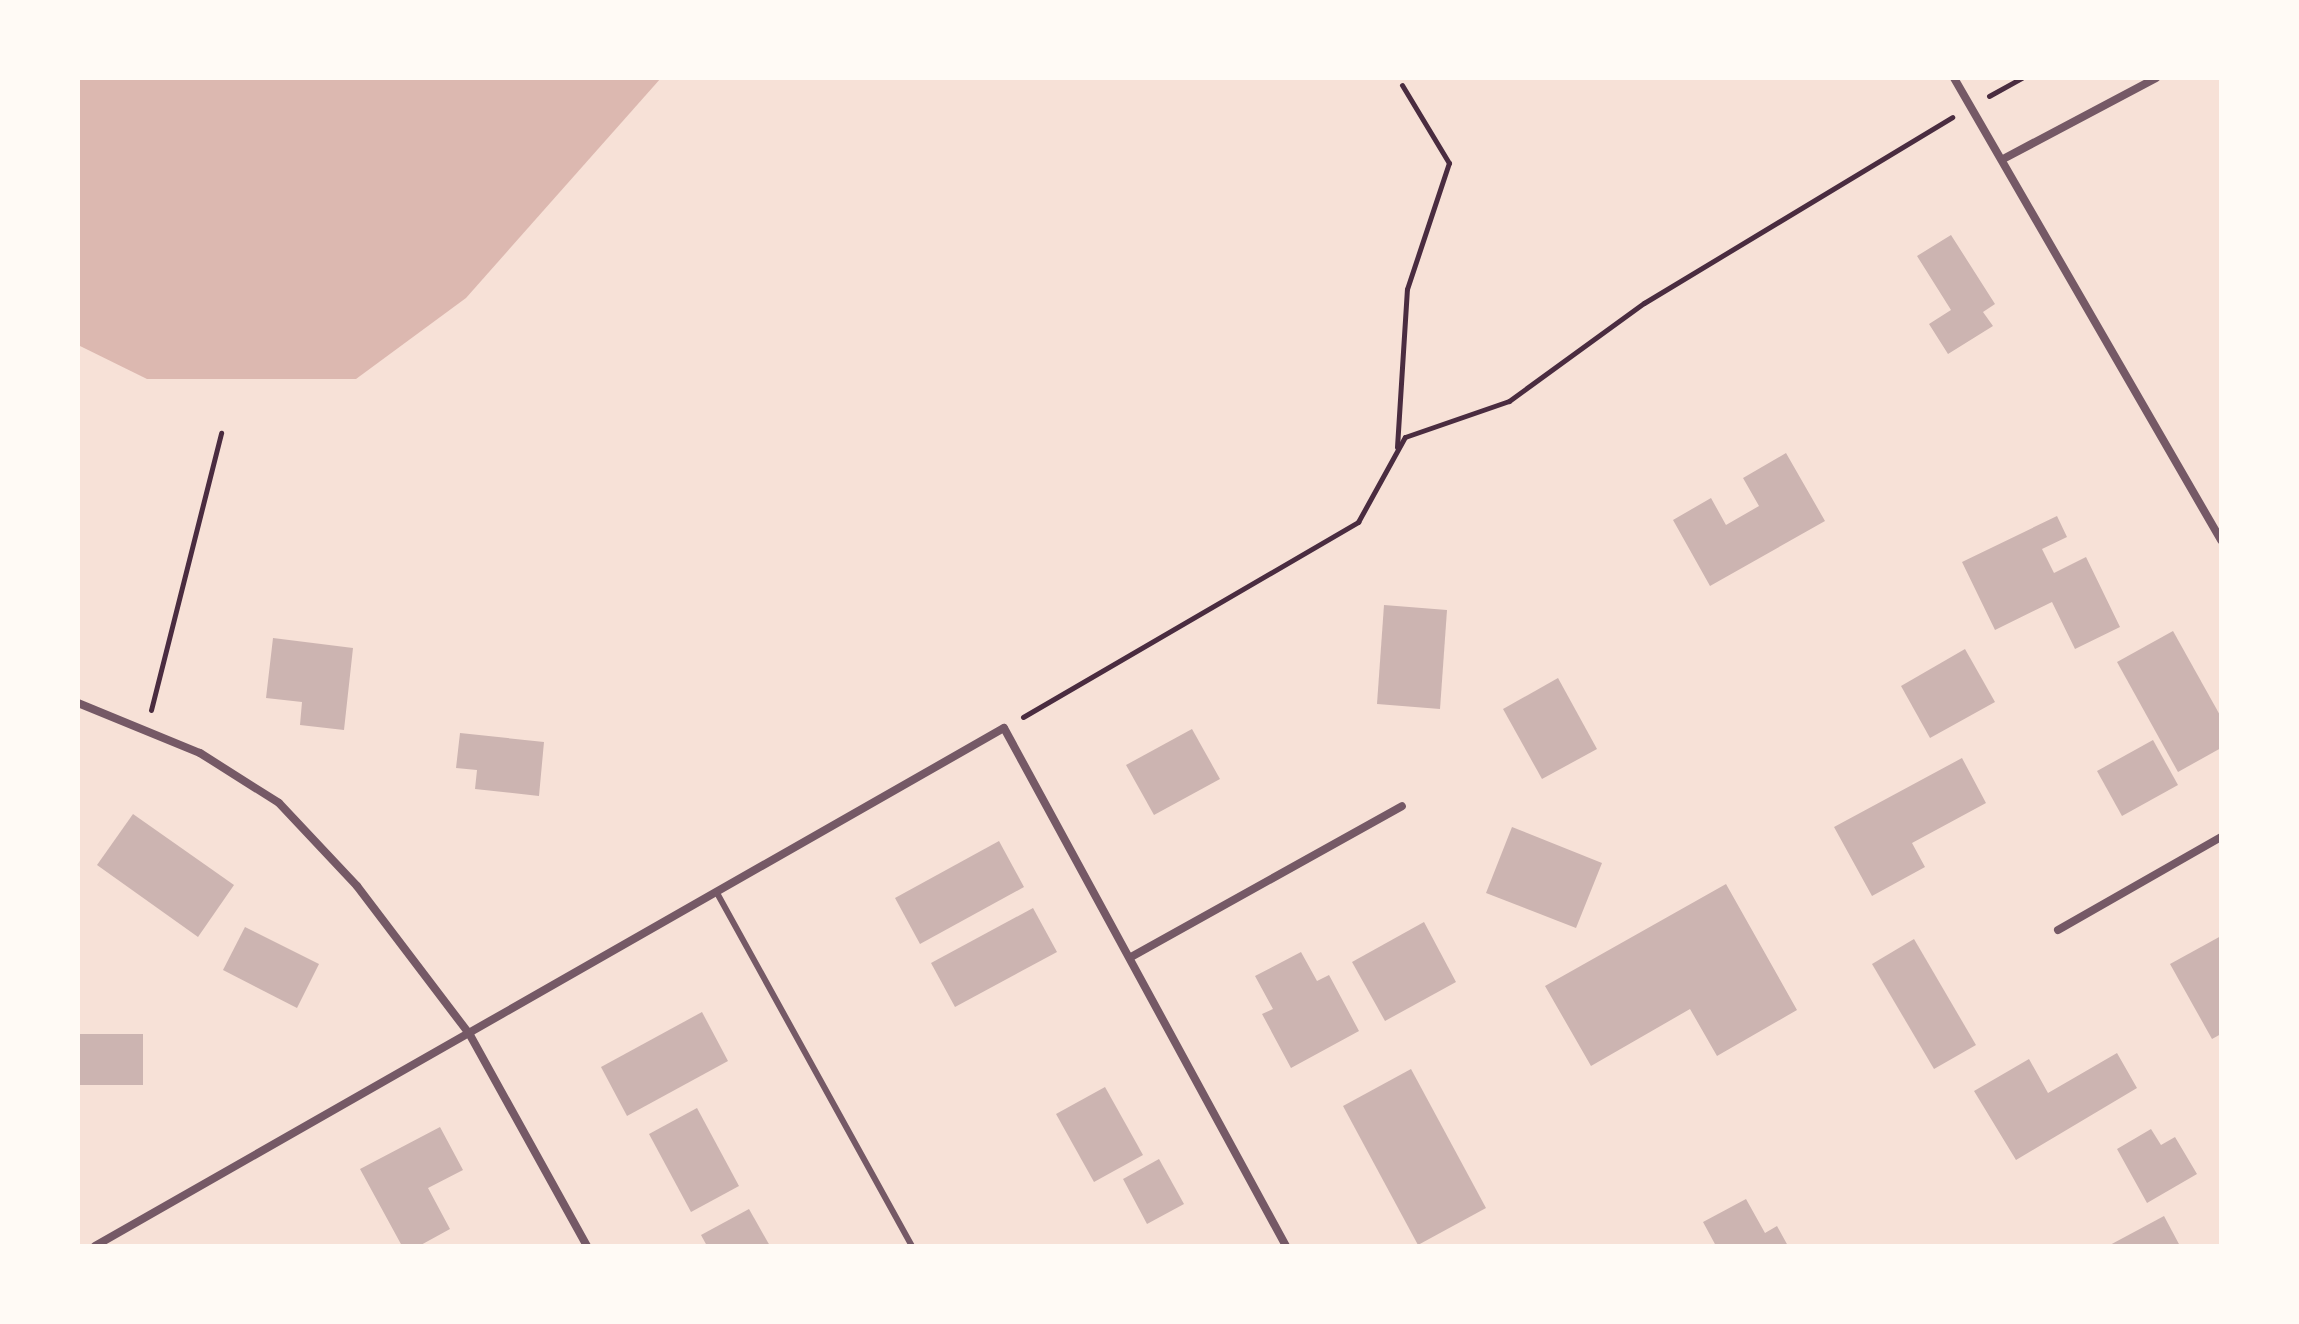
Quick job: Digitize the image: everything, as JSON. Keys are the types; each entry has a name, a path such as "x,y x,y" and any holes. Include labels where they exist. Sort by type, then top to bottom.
{"street":[{"path":"1954,78 2005,158 2221,540"},
{"path":"2005,158 2156,78"},
{"path":"78,703 200,753 279,803 357,886 470,1035 587,1246"},
{"path":"95,1246 1004,728 1286,1246"},
{"path":"1131,957 1402,806"},
{"path":"2058,930 2221,837"}],"lane":[{"path":"717,893 912,1246"}],"path":[{"path":"1995,92 2022,78"},
{"path":"1397,452 1407,289 1449,163 1402,85"},
{"path":"1004,728 1358,522 1405,437 1509,401 1644,303 1938,126"},
{"path":"146,730 221,433"}],"shaded area":[{"path":"78,78 661,78 466,298 356,379 147,379 78,345"}],"building":[{"path":"1951,235 1995,304 1983,312 1993,326 1948,354 1929,324 1951,310 1917,256"},
{"path":"1786,453 1825,521 1710,586 1673,520 1711,498 1726,525 1759,506 1743,478"},
{"path":"2057,516 2067,537 2042,549 2054,573 2086,557 2120,627 2075,649 2052,602 1995,630 1962,562"},
{"path":"1384,605 1447,610 1440,709 1377,704"},
{"path":"2173,631 2221,717 2221,748 2178,772 2117,662"},
{"path":"273,638 353,648 344,730 300,725 302,702 266,698"},
{"path":"1965,649 1995,702 1930,738 1901,686"},
{"path":"1558,678 1597,749 1542,779 1503,709"},
{"path":"1192,729 1220,779 1154,815 1126,765"},
{"path":"460,733 544,742 539,796 475,789 477,770 456,768"},
{"path":"2153,740 2178,785 2122,816 2097,771"},
{"path":"1962,758 1986,803 1912,843 1925,867 1872,896 1834,827"},
{"path":"133,814 234,885 198,937 97,865"},
{"path":"1512,827 1602,863 1576,928 1486,893"},
{"path":"999,841 1024,887 920,944 895,898"},
{"path":"1726,884 1797,1010 1717,1056 1690,1009 1591,1066 1545,986"},
{"path":"1033,908 1057,952 955,1007 931,963"},
{"path":"1424,922 1456,982 1385,1021 1352,962"},
{"path":"245,927 319,964 297,1008 223,970"},
{"path":"2221,936 2221,1034 2212,1039 2170,964"},
{"path":"1914,939 1976,1045 1934,1069 1872,964"},
{"path":"1301,952 1317,981 1329,975 1359,1031 1291,1068 1262,1014 1273,1009 1255,976"},
{"path":"702,1012 728,1061 627,1116 601,1067"},
{"path":"78,1034 143,1034 143,1085 78,1085"},
{"path":"2117,1053 2137,1088 2016,1160 1974,1091 2029,1059 2048,1093"},
{"path":"1411,1069 1486,1208 1418,1245 1343,1106"},
{"path":"1105,1087 1143,1155 1094,1182 1056,1114"},
{"path":"697,1108 739,1186 691,1212 649,1134"},
{"path":"440,1127 463,1170 428,1188 450,1229 419,1246 402,1246 360,1169"},
{"path":"2151,1129 2161,1145 2175,1137 2197,1174 2147,1203 2117,1149"},
{"path":"1159,1159 1184,1204 1147,1224 1123,1179"},
{"path":"1746,1199 1765,1233 1777,1226 1788,1246 1716,1246 1703,1222"},
{"path":"749,1209 770,1246 707,1246 701,1235"},
{"path":"2164,1216 2180,1246 2108,1246"}]}
